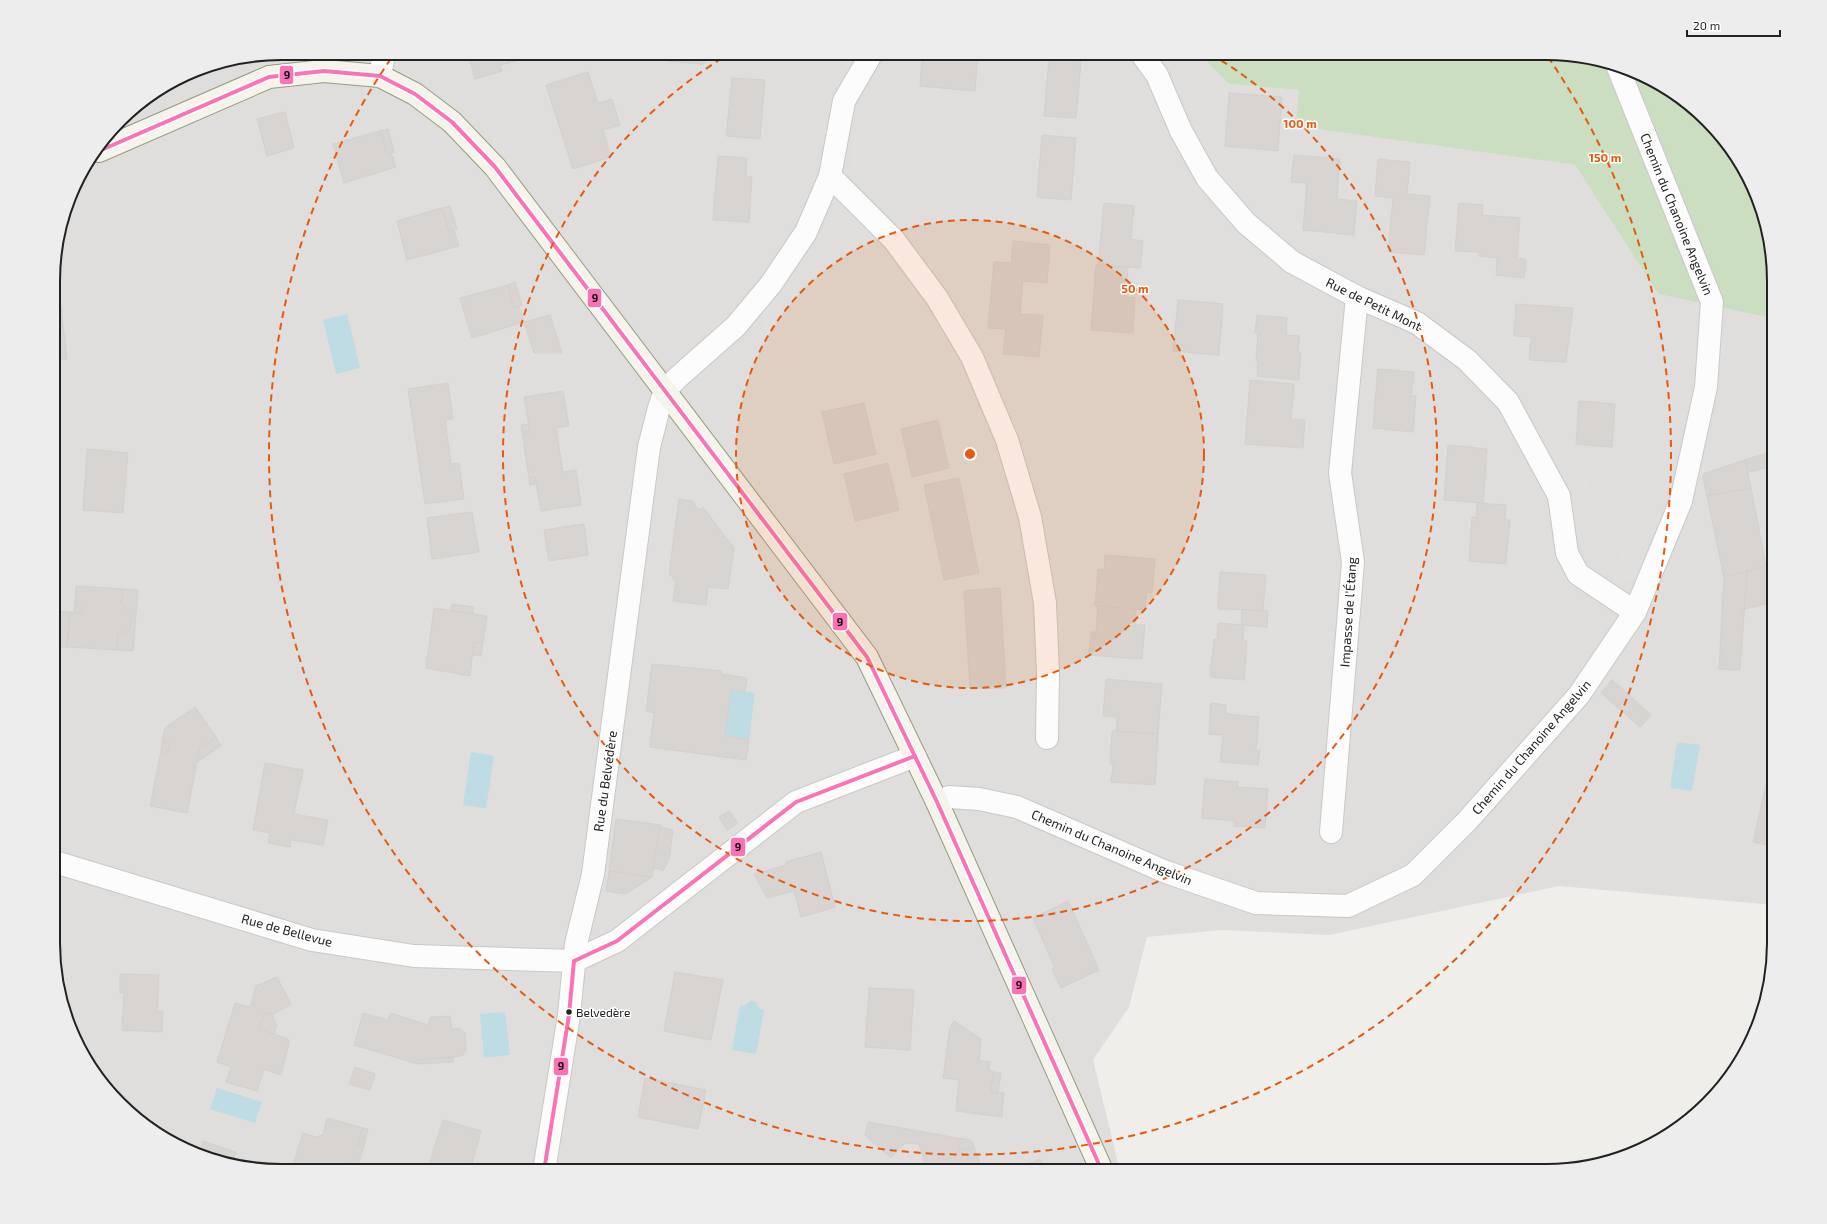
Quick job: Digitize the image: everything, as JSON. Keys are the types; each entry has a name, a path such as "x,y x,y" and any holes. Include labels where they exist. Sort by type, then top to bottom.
{"street":[{"path":"380,76 383,60"},
{"path":"665,391 676,379 736,326 771,284 806,232 830,176 844,101 868,60"},
{"name":"Rue de Petit Mont","path":"1146,60 1157,75 1181,131 1207,178 1246,223 1292,262 1357,297 1417,323 1467,360 1508,402 1559,496 1567,553 1578,574 1635,612"},
{"path":"104,149 269,77 324,71 380,76 415,94 452,122 495,167 867,657 937,802 1099,1164"},
{"name":"Chemin du Chanoine Angelvin","path":"937,802 949,797 979,799 1017,807 1166,872 1256,903 1348,906 1413,875 1467,821 1578,695 1635,612 1681,501 1706,387 1712,302 1620,73"},
{"path":"830,176 894,240 937,298 972,357 1007,440 1030,517 1045,603 1048,673 1047,738"},
{"name":"Impasse de l'Étang","path":"1331,832 1353,562 1340,473 1357,297"},
{"name":"Rue du Belvédère","path":"545,1164 569,1015 576,944 593,874 649,447 665,391"},
{"path":"574,961 616,941 796,802 915,756"},
{"name":"Rue de Bellevue","path":"60,864 312,940 414,956 574,961"}],"shaded area":[{"path":"266,60 1205,60 1229,84 1300,90 1297,126 1575,165 1658,294 1767,317 1767,904 1559,886 1329,935 1222,930 1147,937 1129,1007 1093,1060 1118,1164 266,1164 238,1160 196,1147 158,1127 135,1109 106,1078 97,1066 83,1041 72,1014 64,986 60,958 60,266 64,238 77,196 97,158 115,135 146,106 158,97 183,83 210,72 238,64"},
{"path":"880,134 880,196 851,167 852,135"},
{"path":"779,289 797,367 776,370 760,308"},
{"path":"1586,470 1593,504 1575,539 1568,502"},
{"path":"1625,534 1639,541 1637,577 1623,582 1612,581"}],"green space":[{"path":"1205,60 1561,60 1589,64 1631,77 1669,97 1692,115 1721,146 1737,170 1750,196 1763,238 1767,266 1767,317 1658,294 1575,165 1296,126 1299,90 1229,84"}],"water":[{"path":"347,314 360,368 336,374 323,320"},
{"path":"731,690 755,693 749,740 725,736"},
{"path":"1677,742 1700,745 1692,791 1670,788"},
{"path":"471,752 494,756 486,808 463,805"},
{"path":"751,1001 756,1002 760,1009 764,1010 756,1054 732,1050 740,1005 744,1006"},
{"path":"505,1012 510,1055 484,1058 480,1014"},
{"path":"217,1088 262,1102 255,1123 210,1109"}],"building":[{"path":"470,60 508,60 509,63 500,65 502,71 475,79"},
{"path":"508,60 517,61 509,63"},
{"path":"666,60 704,60 704,64"},
{"path":"922,60 977,60 975,91 920,86"},
{"path":"1049,60 1081,61 1076,118 1044,116"},
{"path":"588,72 598,103 612,99 620,125 603,130 611,157 573,169 546,85"},
{"path":"732,78 765,80 760,139 726,136"},
{"path":"1229,93 1282,97 1278,151 1225,146"},
{"path":"285,112 294,148 267,156 257,119"},
{"path":"388,129 394,152 387,154 380,131"},
{"path":"380,131 387,154 391,153 396,167 344,183 333,144"},
{"path":"1042,135 1076,138 1071,200 1037,197"},
{"path":"1294,155 1340,159 1337,199 1357,201 1354,235 1303,230 1307,183 1291,182"},
{"path":"718,156 747,158 746,177 752,177 749,222 713,220"},
{"path":"1378,159 1410,162 1407,194 1430,196 1424,255 1388,252 1393,198 1375,196"},
{"path":"1104,203 1134,206 1131,239 1143,241 1140,268 1098,265"},
{"path":"1459,203 1483,205 1482,215 1520,218 1517,258 1526,259 1524,278 1496,275 1497,258 1479,256 1479,252 1455,251"},
{"path":"450,206 457,229 449,232 442,208"},
{"path":"442,208 449,232 454,230 459,246 407,260 397,221"},
{"path":"1013,241 1050,245 1047,283 1023,281 1020,314 1043,315 1039,357 1003,354 1006,329 988,328 994,262 1011,263"},
{"path":"1096,265 1128,268 1126,297 1135,298 1133,333 1091,330"},
{"path":"515,282 522,305 514,308 508,285"},
{"path":"508,285 514,308 519,306 524,322 472,338 460,298"},
{"path":"1178,300 1223,304 1219,355 1173,351"},
{"path":"1516,304 1573,308 1566,362 1529,360 1531,337 1514,336"},
{"path":"60,306 61,306 67,359 60,360"},
{"path":"550,315 562,353 534,353 524,322"},
{"path":"1257,315 1287,318 1286,335 1300,336 1298,353 1301,353 1299,380 1257,376 1258,361 1256,361 1258,333 1255,333"},
{"path":"1378,369 1414,372 1411,396 1416,396 1413,432 1373,428"},
{"path":"1250,380 1294,384 1291,419 1305,420 1303,448 1245,444"},
{"path":"448,383 453,419 445,420 451,464 459,463 464,499 425,504 408,389"},
{"path":"563,391 569,426 556,428 563,472 576,470 581,505 541,511 535,477 529,478 522,432 530,432 524,397"},
{"path":"1579,401 1615,404 1612,447 1576,444"},
{"path":"864,403 876,454 834,464 822,412"},
{"path":"938,420 949,468 912,477 901,429"},
{"path":"528,424 530,432 522,432 521,425"},
{"path":"1448,445 1487,449 1483,503 1444,500"},
{"path":"87,449 128,453 123,513 83,510"},
{"path":"1767,453 1767,468 1748,472 1745,460"},
{"path":"1745,460 1751,488 1707,496 1703,474"},
{"path":"888,463 899,510 855,521 844,474"},
{"path":"535,477 537,484 530,485 529,478"},
{"path":"959,478 979,573 944,580 924,485"},
{"path":"1751,488 1766,566 1724,577 1707,496"},
{"path":"679,499 692,501 699,510 703,507 734,548 728,589 708,587 706,605 673,601 676,582 669,573"},
{"path":"1477,503 1506,505 1505,520 1510,520 1506,564 1469,561 1472,517 1476,518"},
{"path":"472,512 479,552 432,559 427,518"},
{"path":"584,524 588,555 549,561 544,530"},
{"path":"1105,555 1155,559 1152,593 1147,592 1145,610 1095,606 1098,569 1104,570"},
{"path":"1767,566 1767,604 1744,609 1747,571"},
{"path":"1747,571 1740,670 1719,669 1724,577"},
{"path":"1220,572 1266,575 1263,610 1218,609"},
{"path":"76,586 123,589 121,604 123,604 132,614 130,629 122,634 118,634 117,650 67,647 70,612 81,613 82,607 79,607 75,601"},
{"path":"1000,588 1006,688 970,689 964,591"},
{"path":"123,589 138,590 133,651 117,650 118,634 122,634 130,629 132,614 123,604 121,604"},
{"path":"75,601 79,607 82,607 81,613 74,613"},
{"path":"452,604 474,607 473,614 451,610"},
{"path":"1098,606 1136,609 1135,625 1145,625 1142,659 1089,655 1091,632 1096,632"},
{"path":"434,608 487,616 483,643 474,642 470,676 426,668"},
{"path":"1242,610 1268,611 1267,627 1241,625"},
{"path":"60,611 70,612 67,647 60,646"},
{"path":"1218,623 1244,625 1243,641 1247,641 1244,680 1210,677 1214,639 1217,640"},
{"path":"474,642 483,643 481,656 473,655"},
{"path":"652,664 722,671 721,674 747,678 745,692 731,690 725,736 749,740 746,760 650,747 654,713 646,711"},
{"path":"1106,679 1162,684 1158,734 1116,731 1117,717 1103,716"},
{"path":"1612,680 1628,694 1617,707 1601,693"},
{"path":"1628,694 1651,715 1640,727 1617,707"},
{"path":"1211,703 1226,705 1226,714 1259,717 1256,751 1260,750 1258,765 1220,762 1223,735 1209,734"},
{"path":"195,707 216,737 200,748 187,813 150,806 161,751 167,753 169,744 162,742 165,728"},
{"path":"1112,731 1158,734 1155,785 1111,782 1113,764 1110,764"},
{"path":"216,737 221,746 197,762 200,748"},
{"path":"162,742 169,744 167,753 161,751"},
{"path":"265,763 303,770 294,814 328,820 323,845 291,840 290,847 268,843 270,833 253,830"},
{"path":"1205,779 1238,782 1237,787 1268,789 1265,828 1234,826 1234,821 1202,818"},
{"path":"1767,781 1767,845 1753,842"},
{"path":"729,811 738,823 727,830 719,817"},
{"path":"616,819 661,825 652,877 609,871"},
{"path":"660,827 673,830 669,859 664,870 653,868"},
{"path":"821,852 835,907 801,917 794,891 767,898 754,874 787,865 786,862"},
{"path":"609,871 652,877 626,894 606,891"},
{"path":"1068,901 1099,970 1061,988 1052,969 1055,968 1033,918"},
{"path":"675,972 723,980 711,1040 664,1031"},
{"path":"120,974 159,975 157,1011 163,1011 162,1032 122,1030 124,993 120,993"},
{"path":"277,977 291,1004 272,1015 265,1013 259,1029 288,1039 289,1043 281,1075 264,1069 257,1091 226,1082 231,1067 217,1062 235,1003 250,1007 256,986"},
{"path":"869,988 914,990 910,1050 865,1047"},
{"path":"265,1013 272,1015 277,1025 274,1034 259,1029"},
{"path":"363,1013 388,1020 390,1013 428,1025 431,1017 450,1016 452,1029 459,1028 465,1033 466,1050 462,1056 419,1060 418,1064 354,1045"},
{"path":"954,1021 981,1039 979,1061 990,1062 989,1071 994,1072 991,1092 1004,1093 1002,1117 956,1111 959,1080 943,1078 950,1027"},
{"path":"453,1057 454,1062 418,1064 419,1060"},
{"path":"355,1067 375,1074 370,1090 349,1084"},
{"path":"994,1072 1001,1073 998,1093 991,1092"},
{"path":"645,1078 706,1090 698,1129 638,1117"},
{"path":"327,1118 363,1128 357,1145 364,1147 358,1164 293,1164 303,1133 316,1137 323,1135"},
{"path":"443,1120 481,1131 472,1164 429,1164"},
{"path":"868,1122 957,1138 961,1150 974,1147 980,1164 925,1164 919,1144 905,1143 891,1158 865,1135"},
{"path":"363,1128 368,1129 364,1147 357,1145"},
{"path":"957,1138 971,1140 974,1147 961,1150"},
{"path":"203,1141 236,1152 234,1159 201,1149"},
{"path":"1040,1159 1042,1164 1028,1164"}],"transit line":[{"name":"9","path":"104,149 269,77 324,71 380,76 415,94 452,122 495,167 867,657 937,802 1099,1164"},
{"name":"9","path":"574,961 617,941 796,802 915,756"},
{"name":"9","path":"545,1164 569,1015 574,961"}],"place":[{"name":"Belvedère","path":"569,1012"}]}
